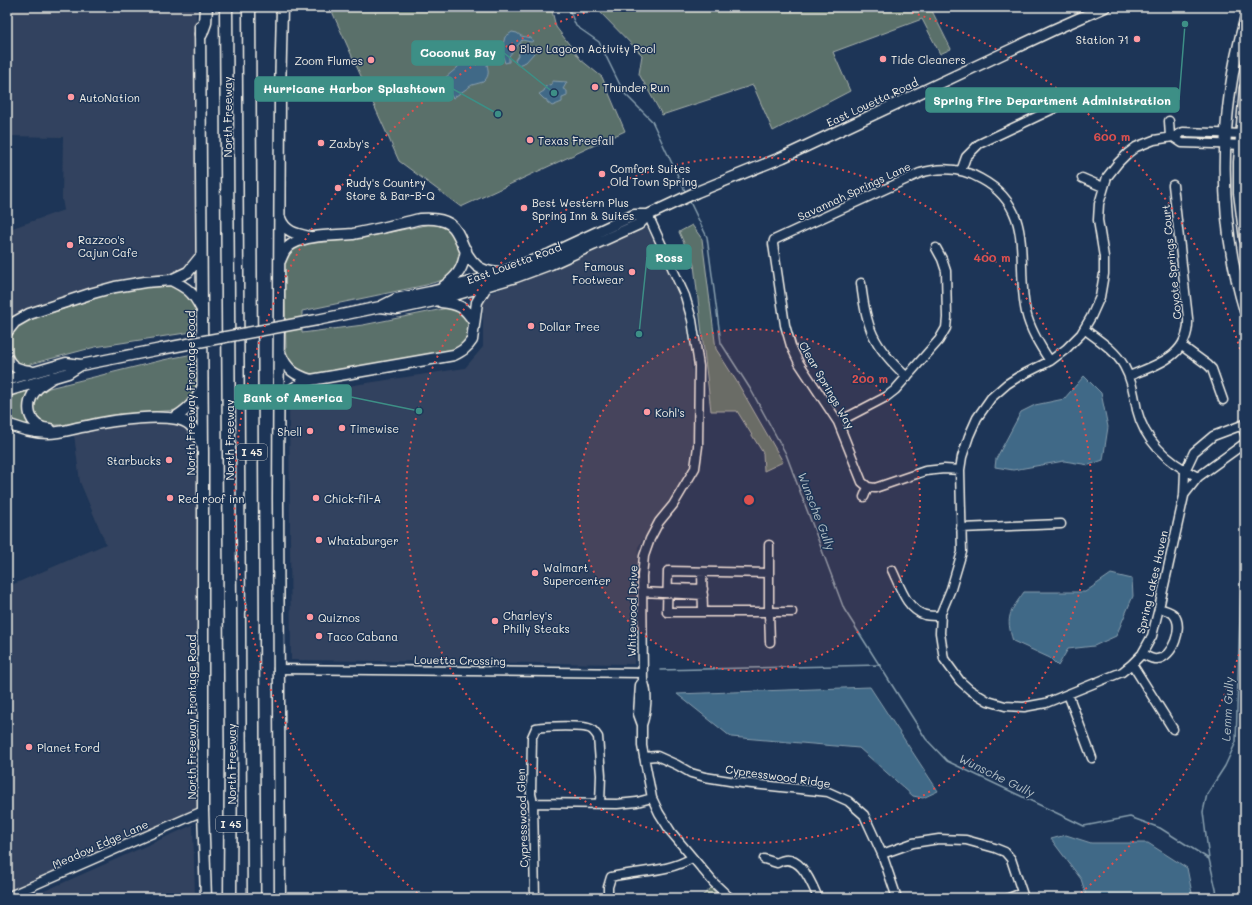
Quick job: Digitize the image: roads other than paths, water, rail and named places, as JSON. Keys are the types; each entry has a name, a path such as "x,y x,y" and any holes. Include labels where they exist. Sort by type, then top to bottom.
{"highway":[{"path":"201,34 205,23 206,7"},
{"name":"North Freeway","path":"226,7 231,742 230,898"},
{"name":"North Freeway","path":"249,7 254,898"}],"main road":[{"name":"North Freeway Frontage Road","path":"200,7 203,447 203,811 206,898"},
{"path":"280,898 278,669 279,215 282,7"},
{"name":"East Louetta Road","path":"81,365 380,307 396,299 437,291 498,274 576,243 634,215 648,214 783,157 1046,33 1105,7"},
{"path":"1245,20 1234,71 1225,145 1225,184 1228,229 1245,311"},
{"path":"1245,88 1243,134 1239,162 1239,193 1245,239"},
{"name":"East Louetta Road","path":"380,307 397,309 434,301 486,287 536,270 639,224 648,214"},
{"path":"279,215 282,224 288,230 298,235 314,238"},
{"path":"279,265 283,252 291,244 300,240 354,234 430,218 444,222 455,228 471,260 478,267 498,274"},
{"path":"437,291 454,279 460,271 465,260 466,250"},
{"path":"7,332 15,322 29,314 93,293 115,287 145,282 171,280 188,272 201,256"},
{"path":"536,270 542,257"},
{"path":"171,280 188,289 196,298 201,309"},
{"path":"279,406 285,395 292,388 312,380 454,355 462,351 469,345 474,333 477,302 486,287"},
{"path":"434,301 454,303 463,308 474,322"},
{"path":"279,348 283,360 290,369 298,376 312,380"},
{"path":"7,358 15,368 36,371"},
{"path":"7,380 66,363 81,365"},
{"path":"7,391 68,373 81,365"},
{"path":"52,377 37,389 31,400 29,412 32,420 37,426 46,429 64,430"},
{"path":"174,418 193,404 199,395 202,386"},
{"path":"7,424 32,432 49,433 88,425 127,420 174,418 188,424 197,433 203,447"}],"street":[{"path":"961,171 966,156 979,144 1072,100"},
{"path":"1169,121 1171,137 1182,143 1242,145"},
{"name":"Spring Lakes Haven","path":"1184,496 1160,608 1152,636 1142,654 1132,664 1122,672 1046,703 1024,707 1013,707 997,704 979,696 960,681 944,659 940,633 941,616 962,552 960,470 962,457 971,430 977,418 987,403 1007,384 1050,361 1066,349 1084,329 1097,307 1103,281 1104,257 1098,228 1100,195 1110,174 1130,151 1154,140 1171,137 1183,132 1243,134"},
{"path":"1197,132 1197,144"},
{"name":"Savannah Springs Lane","path":"773,241 920,173 940,169 961,171 977,177 993,186 1006,200 1017,219 1021,237 1026,312 1032,330 1050,361"},
{"path":"1082,178 1104,187"},
{"name":"Coyote Springs Court","path":"1173,185 1188,318 1187,331 1182,346"},
{"name":"Whitewood Drive","path":"648,214 685,296 692,320 699,366 698,446 695,468 650,540 644,556 642,592 643,677 640,685 642,704 638,714 642,725 642,746 652,798 659,813 670,832 692,858 730,898"},
{"name":"Clear Springs Way","path":"773,241 787,336 800,363 838,422 861,480 868,487"},
{"path":"838,422 886,397 895,390 942,336 947,322 946,270 936,248"},
{"path":"861,284 865,314 873,336 885,355 907,377"},
{"path":"1084,329 1104,344 1124,365 1129,376 1140,422 1148,437 1160,452 1185,471 1198,477"},
{"path":"1129,376 1165,361 1182,346 1212,369 1223,400"},
{"path":"1184,496 1185,471 1194,452 1213,436 1243,425 1245,434"},
{"path":"1184,496 1198,477 1245,443"},
{"path":"864,497 868,487 878,487 926,471 944,469 960,470"},
{"path":"961,528 1061,524"},
{"path":"769,545 770,642"},
{"path":"892,570 908,603 915,610 925,615 941,616"},
{"path":"769,573 702,574 668,571 667,612 703,608 792,612"},
{"path":"702,574 703,608"},
{"path":"642,592 667,592 674,594 703,592"},
{"path":"1142,654 1152,659 1160,659 1165,656 1174,645 1178,625 1176,618 1171,612 1160,608"},
{"path":"1132,664 1173,729"},
{"name":"Louetta Crossing","path":"278,669 643,677"},
{"path":"1068,694 1092,758"},
{"name":"Cypresswood Glen","path":"534,898 531,794 532,736 536,728 543,726 583,727 591,729 598,737 601,775 600,804"},
{"name":"Cypresswood Ridge","path":"644,757 657,756 691,773 705,777 742,783 828,792 848,801 864,815 882,854 897,898"},
{"path":"532,803 600,804 637,802 652,798"},
{"name":"Meadow Edge Lane","path":"7,897 203,811"},
{"path":"882,854 913,843 939,839 966,840 995,848 1005,852 1011,859 1023,896 1009,898"},
{"path":"608,898 609,881 611,877 659,870 682,863 692,858"},
{"path":"764,859 777,863 788,859 796,862 801,866 818,898"}],"waterway":[{"name":"Wunsche Gully","path":"568,7 576,26 599,42 624,93 652,121 686,193"},
{"name":"Wunsche Gully","path":"689,200 707,237 721,343 751,390 786,454 844,609 926,739 947,761 1084,826 1130,817 1160,828 1209,859"},
{"name":"Lemm Gully","path":"1218,898 1209,859 1203,812 1207,794 1225,766 1236,742 1243,520 1245,512"},
{"path":"660,670 880,665"}],"place":[{"name":"Spring Fire Department Administration","path":"1185,24"},
{"name":"Station 71","path":"1137,39"},
{"name":"Blue Lagoon Activity Pool","path":"512,48"},
{"name":"Tide Cleaners","path":"883,59"},
{"name":"Zoom Flumes","path":"371,60"},
{"name":"Thunder Run","path":"595,87"},
{"name":"Coconut Bay","path":"554,93"},
{"name":"AutoNation","path":"71,97"},
{"name":"Hurricane Harbor Splashtown","path":"498,114"},
{"name":"Texas Freefall","path":"530,140"},
{"name":"Zaxby's","path":"321,143"},
{"name":"Comfort Suites Old Town Spring","path":"602,174"},
{"name":"Rudy's Country Store & Bar-B-Q","path":"338,188"},
{"name":"Best Western Plus Spring Inn & Suites","path":"524,208"},
{"name":"Razzoo's Cajun Cafe","path":"70,245"},
{"name":"Famous Footwear","path":"632,272"},
{"name":"Dollar Tree","path":"531,326"},
{"name":"Ross","path":"639,334"},
{"name":"Bank of America","path":"419,411"},
{"name":"Kohl's","path":"647,412"},
{"name":"Timewise","path":"342,428"},
{"name":"Shell","path":"310,431"},
{"name":"Starbucks","path":"169,460"},
{"name":"Red roof inn","path":"170,498"},
{"name":"Chick-fil-A","path":"316,498"},
{"name":"Whataburger","path":"319,540"},
{"name":"Walmart Supercenter","path":"535,573"},
{"name":"Quiznos","path":"310,617"},
{"name":"Charley's Philly Steaks","path":"495,621"},
{"name":"Taco Cabana","path":"319,636"},
{"name":"Planet Ford","path":"29,747"}]}
